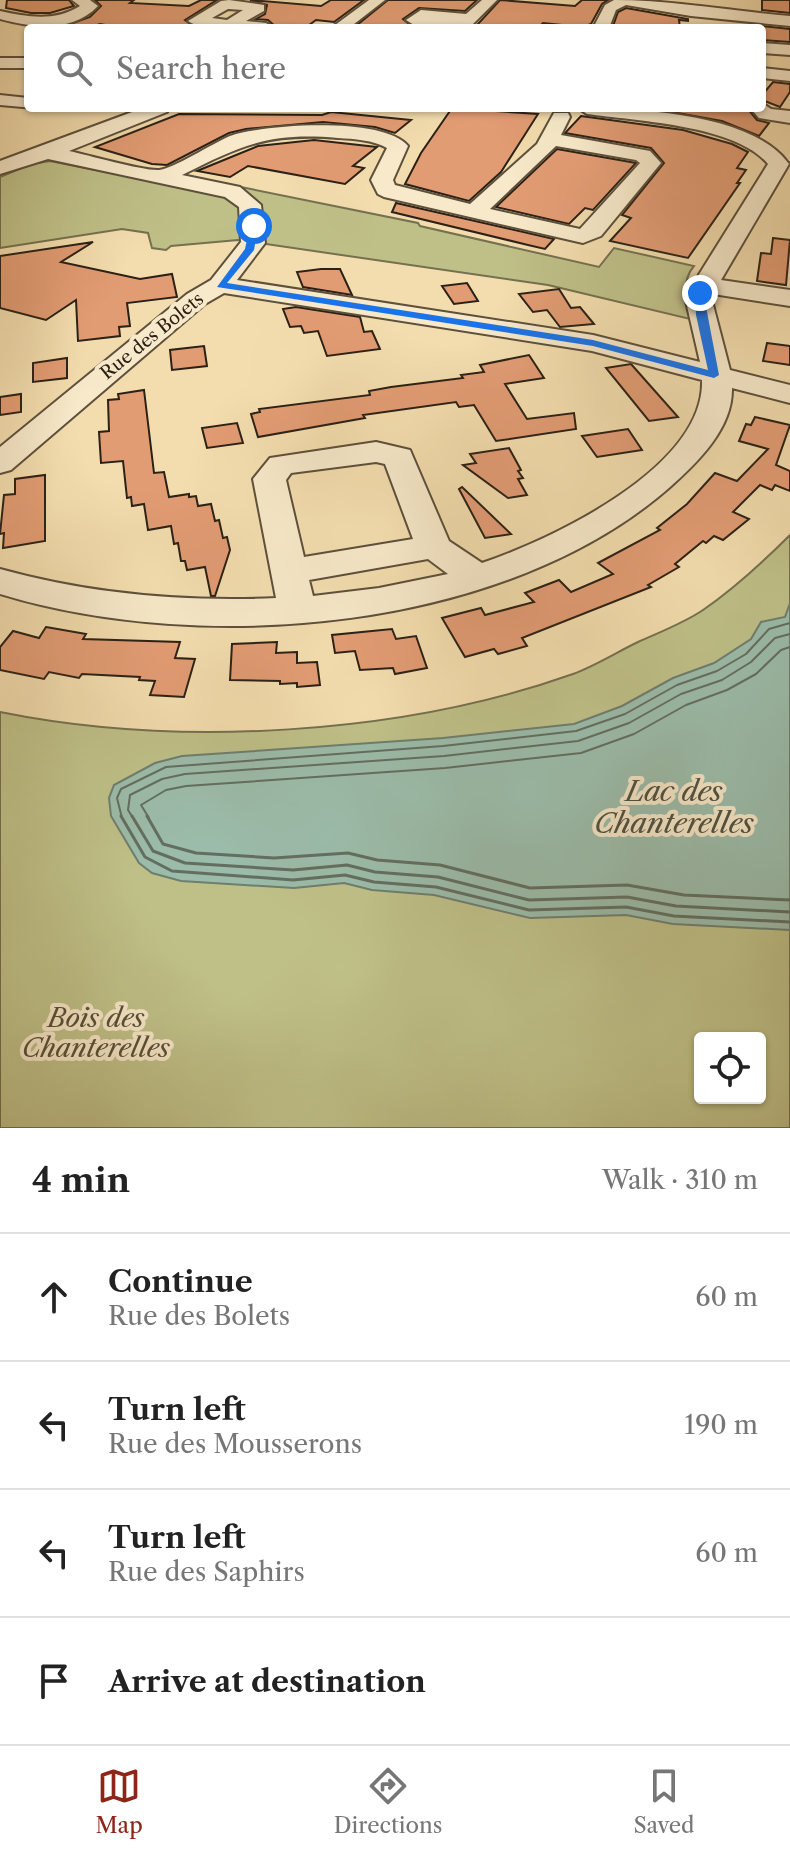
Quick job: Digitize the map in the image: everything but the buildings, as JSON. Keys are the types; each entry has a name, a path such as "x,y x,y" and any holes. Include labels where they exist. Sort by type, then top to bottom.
{"street":[{"path":"0,15 37,24 57,23 91,6 79,0"},
{"path":"345,24 378,0"},
{"path":"405,0 486,4"},
{"path":"598,17 624,0 790,21"},
{"path":"469,19 486,4"},
{"path":"766,48 790,50"},
{"path":"1,64 24,63"},
{"path":"766,73 790,76"},
{"path":"0,100 24,103"},
{"path":"0,168 47,153 142,112"},
{"path":"474,212 550,139 563,112"},
{"path":"0,581 46,593 140,610 249,613 386,600 446,588 520,564 568,542 617,514 662,477 690,447 711,415 718,389 698,297 780,179 779,164 772,152 734,136 680,122 614,112"},
{"path":"680,122 698,112"},
{"path":"764,112 790,114"},
{"path":"162,177 257,134 285,131 375,136 392,140 398,146 382,180 386,189 400,195 583,236 593,231 651,163 643,155 550,139"},
{"name":"Rue des Bolets","path":"0,463 196,299 220,285 253,243 250,205 224,189 47,153"},
{"path":"220,285 404,313 422,338 431,340 500,328 593,343 790,394"},
{"path":"704,285 790,298"},
{"path":"297,609 269,479 281,465 376,452 399,457 434,547 478,577"},
{"path":"289,571 434,547"}],"green space":[{"path":"50,161 202,191 231,185 418,223 420,226 599,267 614,248 694,266 686,285 690,319 548,285 238,240 171,246 166,250 152,248 148,233 122,229 0,248 0,177 31,164"},
{"name":"Bois des Chanterelles","path":"790,535 790,1128 0,1128 0,712 140,730 214,732 363,722 436,711 506,695 573,674 680,623 737,584"}],"water":[{"name":"Lac des Chanterelles","path":"790,603 790,930 673,924 626,915 530,918 434,895 372,890 344,883 294,888 181,881 152,873 139,863 111,816 109,798 114,785 155,763 182,756 443,738 574,724 622,706 673,678 714,663 751,639 761,622 785,617"}],"route":[{"path":"254,226 250,250 220,285 593,343 714,375 701,315 700,293"}]}
